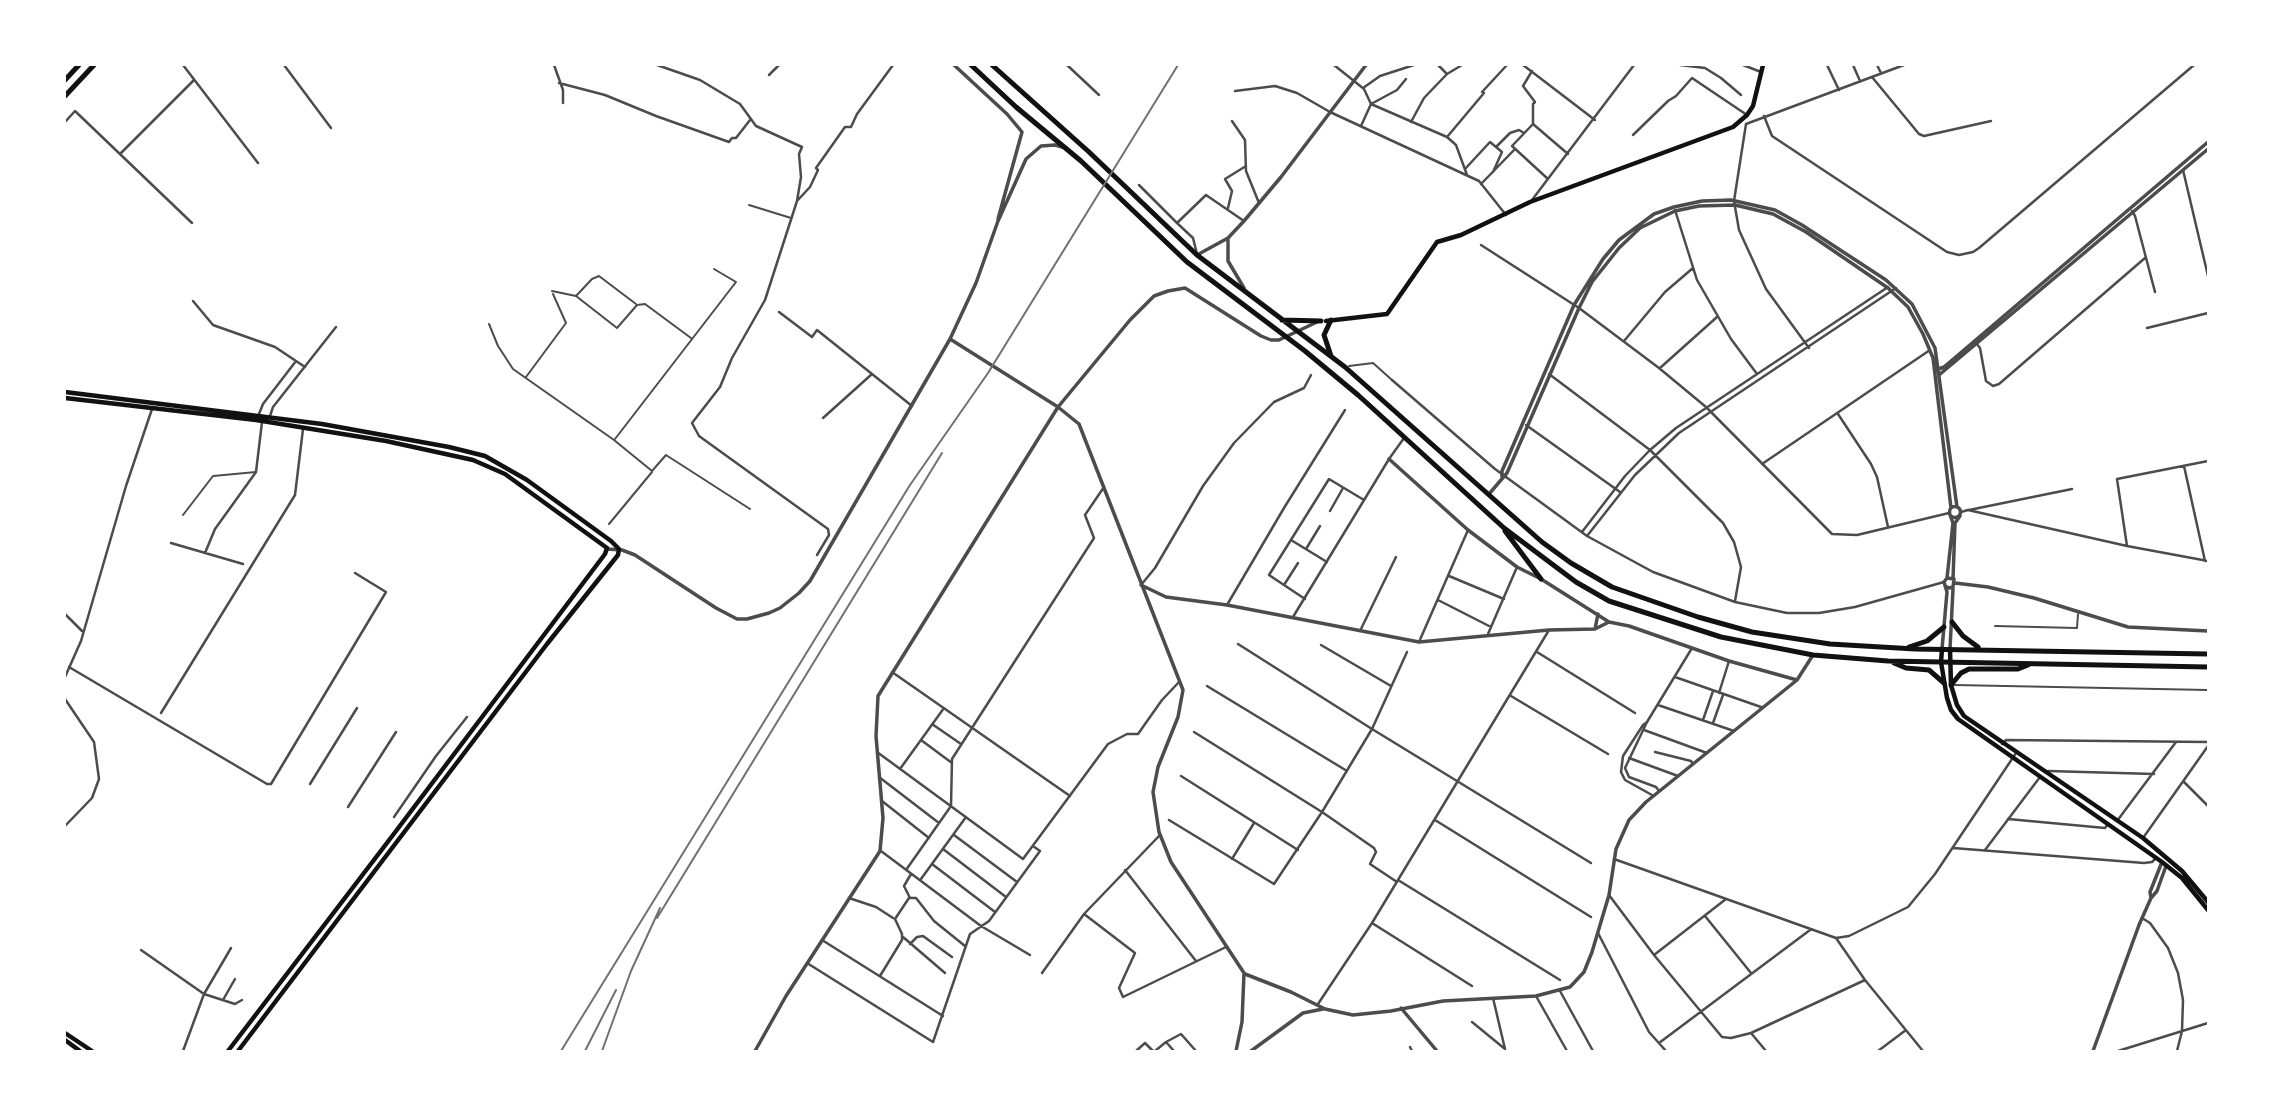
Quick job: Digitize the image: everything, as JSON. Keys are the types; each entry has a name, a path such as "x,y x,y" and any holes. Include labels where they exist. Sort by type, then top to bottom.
{"main road":[{"path":"65,80 77,65"},
{"path":"65,96 94,65"},
{"path":"971,65 1016,107 1082,161 1187,262 1358,395 1504,528 1576,582 1609,601 1721,637 1813,656 1888,661 2208,667"},
{"path":"992,65 1089,152 1197,255 1345,367 1561,556 1620,590 1752,632 1857,647 2208,654"},
{"path":"1282,320 1326,321 1387,314 1437,242 1461,236 1530,202 1722,133 1747,115 1753,106 1763,65"},
{"path":"1326,321 1324,335 1332,359"},
{"path":"65,392 259,414 396,436 485,456 527,480 611,541 619,550 618,555 239,1051"},
{"path":"65,398 262,421 444,453 490,466 505,474 604,544 607,549 228,1051"},
{"path":"1504,528 1508,538 1541,579"},
{"path":"1952,622 1963,636 1981,649"},
{"path":"1909,647 1927,641 1944,627"},
{"path":"1942,649 1944,683 1950,708 1958,719 2143,838 2182,871 2208,902"},
{"path":"1950,649 1951,685 1957,705 1964,716 2040,776 2182,878 2208,910"},
{"path":"1888,661 1906,668 1930,670 1944,683"},
{"path":"1951,685 1961,673 1969,669 2018,669 2031,663"},
{"path":"479,720 486,725"},
{"path":"429,787 435,792"},
{"path":"375,858 381,862"},
{"path":"250,1023 257,1028"},
{"path":"65,1032 92,1051"},
{"path":"65,1040 80,1051"}],"street":[{"path":"183,65 258,163"},
{"path":"284,65 331,128"},
{"path":"554,65 563,90 563,103"},
{"path":"657,65 700,80 740,104 756,126 802,147 799,154 801,177 797,201 765,300 732,358 720,387 692,423 699,436 828,529 829,536 817,555"},
{"path":"769,75 779,65"},
{"path":"797,201 810,187 818,170 816,168 845,127 851,127 857,114 893,65"},
{"path":"954,65 1014,120 1022,132 998,221"},
{"path":"1067,65 1099,95"},
{"path":"1336,65 1363,88 1371,104 1447,137 1456,145 1467,175"},
{"path":"1139,185 1193,238 1197,255 1228,238 1244,221 1366,65"},
{"path":"1363,88 1380,76 1414,65"},
{"path":"1438,65 1447,74"},
{"path":"1411,122 1424,98 1447,74 1462,65"},
{"path":"1447,137 1507,65"},
{"path":"1523,65 1595,120"},
{"path":"1530,202 1595,120 1634,65"},
{"path":"1680,65 1705,68 1741,95"},
{"path":"1743,65 1761,72"},
{"path":"1827,65 1839,90"},
{"path":"1853,65 1860,81"},
{"path":"1877,65 1881,73"},
{"path":"1809,348 1766,289 1744,244 1734,203 1746,124 1901,65"},
{"path":"1764,116 1772,136 1947,251 1959,255 1979,248 2194,65"},
{"path":"1532,71 1523,86 1535,102 1532,104 1534,124 1568,154"},
{"path":"1872,77 1919,134 1924,136 1991,121"},
{"path":"1633,135 1692,78 1747,115"},
{"path":"1361,126 1371,104 1397,90 1406,79"},
{"path":"121,153 194,80"},
{"path":"559,83 605,95 729,142 736,138 750,120"},
{"path":"1236,92 1275,86 1297,93 1330,112 1467,175 1481,184 1506,215"},
{"path":"65,122 75,111 192,223"},
{"path":"1232,121 1245,141 1246,166 1259,203"},
{"path":"1534,124 1512,146 1549,179"},
{"path":"1496,147 1510,133 1519,130 1524,133"},
{"path":"1465,169 1490,142 1502,152 1493,172"},
{"path":"2181,169 2208,142"},
{"path":"607,549 619,550 648,563 727,615 747,619 769,613 788,602 810,581 950,339 976,283 998,221 1029,156 1041,146 1048,145 1060,146 1070,152"},
{"path":"1481,184 1515,149"},
{"path":"1937,373 2208,149"},
{"path":"1228,208 1232,191 1225,179 1246,166"},
{"path":"2181,169 2208,276"},
{"path":"1177,222 1206,195 1244,221"},
{"path":"1489,495 1503,475 1576,307 1603,259 1619,240 1654,214 1702,201 1774,210 1802,225 1912,304 1935,348 1952,511 1942,649"},
{"path":"1674,209 1693,268 1717,317 1757,374"},
{"path":"2132,211 2155,292"},
{"path":"1228,238 1228,261 1246,292"},
{"path":"1481,245 1576,307 1659,368 1706,407 1832,534 1857,535 1952,511 1960,514"},
{"path":"1976,343 1980,348 1986,381 1993,386 1999,384 2145,258"},
{"path":"1624,341 1665,292 1693,268"},
{"path":"1582,532 1650,450 1706,407 1889,286"},
{"path":"755,1051 786,996 880,850 883,818 877,752 878,696 1058,407 1130,320 1154,296 1168,291 1185,288 1261,337 1273,340 1326,321"},
{"path":"1587,536 1620,492 1679,433 1894,290"},
{"path":"1894,290 1908,307 1930,349 1937,373"},
{"path":"193,301 213,325 221,330 269,344 305,367"},
{"path":"779,312 812,337 817,330 912,406"},
{"path":"2147,328 2208,313"},
{"path":"1659,368 1717,317"},
{"path":"270,416 273,407 336,327"},
{"path":"950,339 1058,407 1079,424 1183,690 1178,717 1158,767 1153,792 1159,832 1171,862 1244,973 1242,1022 1236,1051"},
{"path":"1762,464 1930,349"},
{"path":"259,414 263,404 296,361"},
{"path":"1548,373 1650,450 1723,523 1734,542 1741,566 1735,602"},
{"path":"823,418 872,374"},
{"path":"1141,585 1155,568 1197,495 1234,443 1275,402 1304,388 1311,375"},
{"path":"1392,380 1503,475 1587,536 1653,572 1735,602 1787,613 1819,613 1855,607 1946,582 1988,587 2128,627 2208,631"},
{"path":"65,677 152,409"},
{"path":"1227,605 1345,410"},
{"path":"1837,413 1874,471 1888,527"},
{"path":"205,553 215,529 256,472 262,421"},
{"path":"1525,425 1620,492"},
{"path":"161,713 295,495 303,428"},
{"path":"1293,618 1404,438"},
{"path":"1389,459 1468,530 1517,567 1609,622 1797,680"},
{"path":"2127,546 2117,479 2208,461"},
{"path":"1968,510 2207,561 2184,466"},
{"path":"1305,598 1269,575 1329,479 1364,500"},
{"path":"906,870 951,806 952,759 1094,538 1085,515 1104,487"},
{"path":"1330,511 1343,488"},
{"path":"1952,511 1954,518 1968,510 2073,489"},
{"path":"1950,649 1955,523 1960,514"},
{"path":"1306,549 1320,526"},
{"path":"1419,642 1468,530"},
{"path":"1292,540 1327,562"},
{"path":"171,543 243,564"},
{"path":"1360,631 1396,557"},
{"path":"1284,585 1298,563"},
{"path":"1487,636 1517,567"},
{"path":"69,667 271,784 386,592 355,573"},
{"path":"1449,576 1504,599"},
{"path":"1946,582 1954,583"},
{"path":"1141,585 1166,597 1227,605 1419,642 1549,630 1595,629 1609,622"},
{"path":"1438,600 1492,627"},
{"path":"65,614 82,631"},
{"path":"1595,629 1598,614"},
{"path":"1318,1004 1398,881 1549,630"},
{"path":"1238,643 1372,729 1591,863"},
{"path":"1321,645 1391,686"},
{"path":"1659,791 1656,787 1629,777 1625,768 1647,722 1692,648"},
{"path":"1169,820 1274,884 1298,850 1372,729 1407,652"},
{"path":"1537,652 1635,713"},
{"path":"1244,973 1325,1009 1353,1015 1443,1001 1536,996 1570,987 1580,979 1588,965 1609,895 1619,840 1629,820 1659,791 1797,680 1813,656"},
{"path":"1719,693 1729,661"},
{"path":"892,672 1070,796"},
{"path":"1675,677 1763,708"},
{"path":"877,752 1023,859 1108,744 1127,734 1138,734 1162,700 1179,682"},
{"path":"1207,686 1347,771"},
{"path":"1703,720 1713,691"},
{"path":"1510,695 1608,754"},
{"path":"1713,723 1724,695"},
{"path":"65,699 94,742 99,779 92,798 65,826"},
{"path":"1658,705 1735,731"},
{"path":"310,784 357,708"},
{"path":"900,769 944,708"},
{"path":"394,817 467,717"},
{"path":"1647,722 1623,756 1620,772 1625,780 1653,797"},
{"path":"933,724 962,745"},
{"path":"1644,730 1708,753"},
{"path":"348,807 396,732"},
{"path":"1194,732 1374,848 1376,852 1370,864 1560,980"},
{"path":"921,740 952,763"},
{"path":"2002,744 2006,740 2177,741 2208,744 2143,838"},
{"path":"2117,821 2177,741"},
{"path":"1655,752 1691,761 1693,764"},
{"path":"1614,859 1836,938 1849,936 1908,907 1953,848 2014,754"},
{"path":"1629,758 1678,776"},
{"path":"2046,774 2049,771 2154,774"},
{"path":"1181,776 1298,850"},
{"path":"1986,850 2040,776"},
{"path":"879,777 939,823"},
{"path":"2184,782 2207,802"},
{"path":"881,801 929,838"},
{"path":"920,880 966,817"},
{"path":"2008,819 2105,828 2109,823"},
{"path":"1435,820 1591,916"},
{"path":"1232,859 1254,822"},
{"path":"954,835 1017,882"},
{"path":"1042,974 1084,914 1159,836"},
{"path":"807,963 933,1042 970,934 989,921 1040,851 1033,846"},
{"path":"1953,848 2144,863 2152,862 2156,858"},
{"path":"943,849 1006,897"},
{"path":"880,850 981,926 1030,955"},
{"path":"932,864 995,912"},
{"path":"2093,1051 2151,898 2157,891 2164,864"},
{"path":"1125,870 1196,961"},
{"path":"910,898 904,886 911,874"},
{"path":"1609,895 1654,955 1722,1037 1731,1038 1751,1032 1865,980"},
{"path":"849,898 876,907 895,919 902,937 945,974"},
{"path":"895,919 910,898"},
{"path":"910,898 916,898 934,921 965,946"},
{"path":"1654,955 1728,898"},
{"path":"1084,914 1135,953 1119,988 1123,997 1227,946"},
{"path":"1704,916 1751,973"},
{"path":"2143,918 2150,923 2168,948 2178,973 2183,1000 2178,1051"},
{"path":"1372,923 1472,986"},
{"path":"1659,1043 1811,929"},
{"path":"1598,933 1649,1032 1666,1051"},
{"path":"910,944 917,937 923,936 952,957"},
{"path":"880,976 902,937"},
{"path":"1836,938 1865,980 1923,1051"},
{"path":"822,940 943,1016"},
{"path":"183,1051 204,994 231,948"},
{"path":"141,950 204,994 235,1004 242,1000"},
{"path":"223,1000 235,979"},
{"path":"1560,991 1593,1051"},
{"path":"1536,996 1567,1051"},
{"path":"1472,1022 1505,1049 1493,998"},
{"path":"1401,1008 1437,1051"},
{"path":"1251,1051 1303,1013 1325,1009"},
{"path":"2118,1051 2208,1023"},
{"path":"1878,1051 1906,1029"},
{"path":"1751,1032 1766,1051"},
{"path":"1136,1051 1145,1043 1154,1051 1181,1034 1196,1051"},
{"path":"1166,1042 1174,1051"}],"lane":[{"path":"749,205 791,218"},
{"path":"614,440 736,282 714,269"},
{"path":"576,296 592,279 599,276 637,305"},
{"path":"526,378 566,323 552,291 576,296 617,328 637,305 645,304 692,339"},
{"path":"489,324 498,346 513,369 614,440 652,471"},
{"path":"1345,367 1373,362 1392,380"},
{"path":"609,524 666,454 750,509"},
{"path":"183,515 213,475 256,472"},
{"path":"1995,626 2077,628 2078,612"},
{"path":"1951,685 2208,690"}],"railway":[{"path":"561,1051 910,485 988,373 1178,65"},
{"path":"657,918 942,453"},
{"path":"602,1051 631,971 660,908"},
{"path":"585,1051 616,990"}]}
